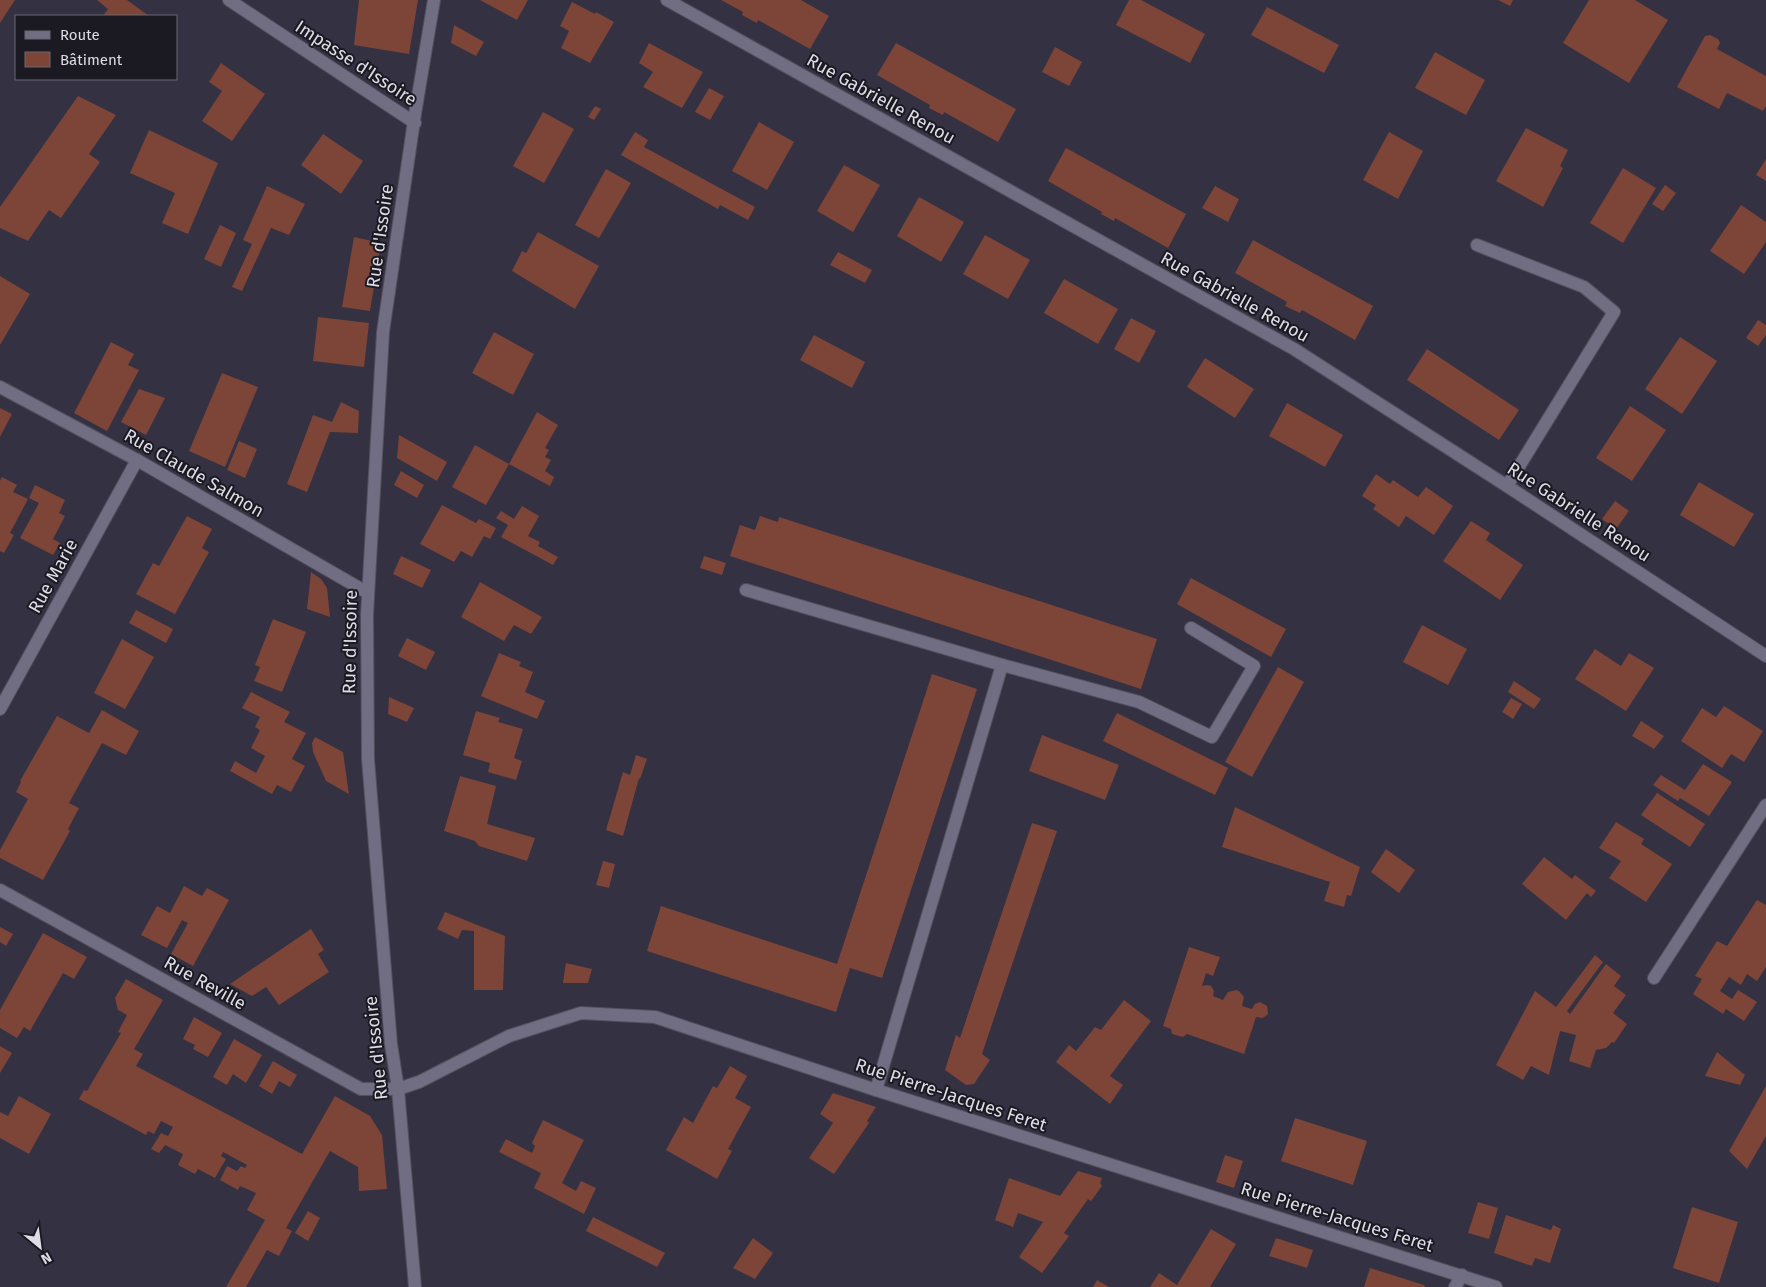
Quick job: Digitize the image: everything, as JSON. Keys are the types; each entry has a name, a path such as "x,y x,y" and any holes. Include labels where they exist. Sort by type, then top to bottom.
{"street":[{"name":"Impasse d'Issoire","path":"229,0 415,123"},
{"name":"Rue d'Issoire","path":"415,1287 398,1089 391,1044 368,759 367,615 384,332 434,0"},
{"name":"Rue Gabrielle Renou","path":"667,0 1294,350 1507,486 1766,656"},
{"path":"1477,245 1584,287 1614,312 1507,486"},
{"name":"Rue Claude Salmon","path":"0,387 137,460 368,592"},
{"name":"Rue Marie","path":"0,709 137,460"},
{"path":"746,590 1002,665 1139,702 1212,737 1254,666 1191,628"},
{"path":"876,1090 1002,665"},
{"path":"1654,978 1766,805"},
{"name":"Rue Reville","path":"0,890 361,1089 398,1089"},
{"name":"Rue Pierre-Jacques Feret","path":"398,1089 419,1082 509,1036 581,1013 655,1017 876,1090 1496,1287"},
{"path":"1455,1287 1462,1275"}],"building":[{"path":"0,0 15,0 0,23"},
{"path":"97,0 127,0 148,15 104,15 108,9"},
{"path":"359,0 418,0 409,54 354,45"},
{"path":"480,0 528,0 517,20"},
{"path":"721,0 801,0 829,16 810,49 758,20 757,23 742,15 743,12"},
{"path":"1129,0 1141,0 1205,34 1190,63 1116,25"},
{"path":"1498,0 1513,0 1510,6"},
{"path":"1589,0 1635,0 1668,20 1629,83 1563,43"},
{"path":"572,2 614,22 590,63 561,48 569,31 560,26"},
{"path":"1267,7 1339,45 1324,73 1251,35"},
{"path":"454,25 484,42 476,56 451,43"},
{"path":"1710,35 1718,39 1720,43 1717,49 1766,76 1766,106 1763,111 1727,93 1719,109 1677,87 1705,36"},
{"path":"649,43 703,72 682,108 643,87 653,72 639,63"},
{"path":"896,43 1016,109 998,142 944,112 943,115 929,108 930,105 877,75"},
{"path":"1055,47 1082,62 1069,86 1042,72"},
{"path":"1435,52 1485,80 1466,115 1415,88"},
{"path":"221,63 265,94 232,141 202,121 222,91 209,82"},
{"path":"709,88 724,96 710,120 695,112"},
{"path":"78,96 116,115 89,154 100,162 61,218 49,210 28,241 0,228 0,207"},
{"path":"595,106 601,109 594,120 588,117"},
{"path":"543,112 574,129 544,183 513,166"},
{"path":"759,122 794,142 767,190 732,171"},
{"path":"1526,128 1568,150 1560,166 1563,168 1543,207 1496,181"},
{"path":"149,130 218,163 188,234 162,223 175,193 130,173"},
{"path":"635,132 648,140 644,147 755,207 748,220 720,205 718,209 621,155"},
{"path":"1389,132 1423,151 1398,199 1363,180"},
{"path":"323,134 363,161 341,194 301,165"},
{"path":"1066,148 1186,214 1168,248 1115,218 1114,221 1101,214 1102,212 1048,181"},
{"path":"1766,159 1766,181 1756,175"},
{"path":"844,165 880,185 853,232 817,211"},
{"path":"1623,168 1656,188 1623,243 1590,223"},
{"path":"606,169 631,183 599,238 575,225"},
{"path":"1665,185 1676,193 1663,211 1652,204"},
{"path":"267,186 305,204 289,235 271,228 242,291 232,287 252,244 243,240"},
{"path":"1215,186 1239,199 1228,222 1202,208"},
{"path":"919,197 964,222 941,262 897,236"},
{"path":"1741,205 1766,222 1766,242 1744,274 1710,251"},
{"path":"220,225 236,233 221,267 204,259"},
{"path":"538,232 599,266 575,309 512,271 522,251 526,253"},
{"path":"985,235 1030,260 1008,299 963,274"},
{"path":"354,237 381,243 370,311 342,307"},
{"path":"1253,240 1373,306 1355,340 1302,310 1300,313 1285,306 1287,302 1235,273"},
{"path":"838,252 872,270 865,283 830,265"},
{"path":"0,276 30,294 0,345"},
{"path":"1064,279 1118,309 1098,344 1044,313"},
{"path":"318,317 369,323 364,367 313,361"},
{"path":"1131,318 1156,331 1139,363 1114,349"},
{"path":"1758,320 1766,325 1766,335 1758,346 1746,338"},
{"path":"494,332 534,354 513,395 472,373"},
{"path":"814,335 865,362 852,388 800,360"},
{"path":"1680,337 1717,361 1682,414 1645,389"},
{"path":"111,342 134,354 128,365 139,370 107,431 74,413"},
{"path":"1427,349 1519,410 1499,440 1407,380"},
{"path":"1205,358 1254,389 1235,418 1187,387"},
{"path":"222,373 258,387 225,467 189,451"},
{"path":"139,389 165,398 146,435 121,422"},
{"path":"341,402 359,411 358,433 330,432 307,492 287,484 313,415 332,422"},
{"path":"1287,403 1343,435 1325,467 1269,436"},
{"path":"1630,406 1666,430 1632,481 1596,458"},
{"path":"0,408 12,414 0,437"},
{"path":"537,412 558,425 545,448 549,450 545,457 551,460 545,471 554,477 550,486 509,464"},
{"path":"399,435 447,462 437,481 397,458"},
{"path":"239,441 257,449 245,478 227,470"},
{"path":"475,445 509,464 486,505 452,487"},
{"path":"401,471 424,485 417,498 394,485"},
{"path":"1376,474 1390,484 1393,480 1418,497 1426,487 1453,506 1434,535 1406,516 1399,527 1373,509 1376,505 1362,496"},
{"path":"2,477 17,485 13,492 28,499 10,533 14,535 4,553 0,551 0,481"},
{"path":"1699,482 1754,514 1734,547 1680,515"},
{"path":"35,485 65,500 59,513 65,516 53,539 60,543 53,555 20,538 39,503 29,498"},
{"path":"1615,501 1629,511 1616,529 1602,519"},
{"path":"442,505 476,523 479,519 496,528 490,539 484,536 472,557 461,551 454,562 420,544"},
{"path":"522,506 539,516 528,536 540,542 538,546 558,557 553,565 501,537 508,525 496,518 501,511 514,519"},
{"path":"187,516 212,529 202,548 209,552 175,614 136,594 153,563 159,566"},
{"path":"760,516 778,522 779,517 1157,639 1141,689 730,556 740,525 755,530"},
{"path":"1471,521 1490,533 1486,540 1523,565 1500,600 1443,561"},
{"path":"401,556 431,570 422,588 393,574"},
{"path":"704,556 726,563 722,575 700,568"},
{"path":"311,572 321,579 327,588 330,617 307,609"},
{"path":"1191,578 1286,629 1271,657 1177,604"},
{"path":"480,582 542,617 531,634 514,625 504,641 461,617"},
{"path":"136,610 173,629 166,643 129,623"},
{"path":"273,619 306,632 282,692 254,681 260,667 255,665"},
{"path":"1422,625 1467,649 1448,685 1403,662"},
{"path":"407,638 435,652 426,670 398,656"},
{"path":"122,639 154,657 125,709 94,693"},
{"path":"1595,649 1621,666 1629,653 1654,668 1626,711 1575,679"},
{"path":"499,653 521,662 519,666 533,672 525,692 545,701 537,719 481,696"},
{"path":"1278,667 1304,682 1252,777 1225,762"},
{"path":"932,674 977,689 882,978 850,968 836,1012 647,951 661,906 837,964"},
{"path":"1514,681 1541,699 1534,709 1508,692"},
{"path":"251,692 290,712 284,722 306,733 292,759 305,766 291,792 277,785 272,794 230,771 235,761 256,773 265,756 251,748 260,730 255,727 260,717 242,708"},
{"path":"389,697 414,708 407,722 388,714"},
{"path":"1511,698 1522,704 1513,719 1502,712"},
{"path":"1724,706 1763,731 1744,762 1731,754 1722,768 1681,741 1702,708 1716,717"},
{"path":"102,710 139,731 126,755 102,743 69,803 79,808 68,829 70,831 43,880 0,858 0,850 28,799 16,792 20,781 57,716 89,733"},
{"path":"476,711 500,718 498,722 523,729 514,758 522,761 516,780 488,772 490,763 463,755"},
{"path":"1117,713 1228,768 1215,795 1103,741"},
{"path":"1641,721 1664,736 1654,749 1632,736"},
{"path":"1042,735 1119,765 1105,800 1029,771"},
{"path":"315,737 343,752 349,794 326,781 313,752 312,743"},
{"path":"636,755 647,759 639,778 623,836 606,830 623,772 630,775"},
{"path":"1703,764 1732,782 1709,816 1680,798 1678,801 1653,785 1661,775 1685,790"},
{"path":"460,776 496,786 487,824 535,838 527,861 479,846 475,841 444,831"},
{"path":"1657,793 1705,824 1690,847 1641,815"},
{"path":"1235,807 1360,867 1351,896 1347,895 1344,907 1324,901 1330,882 1222,847"},
{"path":"1616,822 1644,839 1641,844 1672,864 1646,902 1609,878 1621,861 1599,848"},
{"path":"1032,823 1057,831 982,1054 990,1060 974,1084 966,1085 945,1070 956,1035 960,1038"},
{"path":"1386,849 1415,870 1399,893 1371,872"},
{"path":"1544,857 1572,879 1575,875 1596,891 1591,897 1587,893 1566,920 1522,884"},
{"path":"603,861 615,864 609,888 596,885"},
{"path":"184,886 202,896 207,888 229,900 193,966 171,954 188,923 182,920 167,948 141,935 157,906 170,913"},
{"path":"1757,900 1766,905 1766,967 1757,981 1747,974 1741,985 1729,977 1720,991 1732,999 1738,990 1757,1002 1744,1021 1726,1009 1723,1014 1693,994 1702,979 1695,976 1717,941 1727,946"},
{"path":"445,912 505,936 503,990 474,990 474,931 462,930 458,939 437,929"},
{"path":"0,927 13,934 6,946 0,942"},
{"path":"311,929 324,950 318,954 329,972 279,1005 266,987 252,996 230,984"},
{"path":"43,933 87,957 74,979 63,973 30,1031 24,1027 17,1038 0,1028 0,1010"},
{"path":"1189,947 1220,957 1213,976 1206,973 1202,986 1211,986 1214,991 1213,996 1223,1000 1228,992 1236,990 1244,997 1242,1006 1252,1009 1255,1004 1260,1002 1267,1006 1268,1014 1266,1016 1262,1018 1256,1017 1244,1054 1187,1034 1183,1037 1172,1034 1171,1029 1163,1026"},
{"path":"1595,955 1603,962 1567,1011 1570,1014 1606,964 1621,976 1614,986 1626,995 1613,1013 1627,1024 1614,1043 1612,1042 1606,1048 1596,1050 1590,1068 1569,1061 1576,1035 1560,1031 1549,1075 1531,1066 1523,1080 1496,1065 1535,991 1556,1007"},
{"path":"566,963 592,969 588,983 563,983"},
{"path":"126,979 163,1000 134,1049 143,1054 136,1066 302,1154 335,1096 370,1116 382,1135 387,1189 359,1191 358,1167 330,1151 286,1228 292,1231 279,1256 267,1250 246,1287 226,1287 265,1220 247,1210 256,1193 240,1186 238,1190 220,1180 227,1166 237,1171 241,1166 245,1168 247,1165 223,1152 221,1156 226,1159 215,1178 198,1169 195,1174 178,1165 183,1154 165,1145 159,1153 151,1149 161,1133 168,1136 173,1127 161,1121 154,1134 148,1131 146,1135 79,1099 84,1090 87,1091 121,1033 118,1032 127,1015 118,1010 115,998"},
{"path":"1124,1000 1151,1021 1110,1076 1123,1085 1110,1104 1056,1062 1069,1045 1076,1051 1095,1027 1101,1030"},
{"path":"194,1017 222,1033 208,1057 193,1049 195,1045 183,1039"},
{"path":"234,1039 262,1055 246,1083 233,1074 227,1085 213,1077"},
{"path":"0,1046 12,1053 0,1073"},
{"path":"1717,1052 1745,1075 1740,1085 1705,1076"},
{"path":"273,1061 297,1075 290,1087 279,1081 272,1094 259,1086"},
{"path":"730,1066 747,1076 735,1098 751,1107 728,1149 732,1151 717,1179 666,1150 684,1117 693,1123 713,1086 717,1088"},
{"path":"1766,1086 1766,1136 1747,1169 1729,1151"},
{"path":"833,1093 876,1107 867,1121 869,1123 834,1174 809,1158 833,1123 820,1114"},
{"path":"19,1096 51,1114 29,1154 0,1138 0,1112 8,1116"},
{"path":"1295,1118 1367,1141 1353,1185 1281,1161"},
{"path":"543,1120 584,1140 562,1183 576,1191 581,1181 596,1188 584,1214 534,1188 541,1173 499,1152 506,1139 532,1153 535,1146 532,1143"},
{"path":"1225,1155 1243,1161 1234,1188 1216,1182"},
{"path":"1078,1171 1102,1178 1100,1183 1102,1186 1091,1201 1088,1199 1064,1233 1069,1236 1042,1273 1019,1257 1043,1222 1018,1213 1013,1227 995,1220 1009,1178 1060,1196"},
{"path":"1478,1202 1498,1208 1489,1239 1468,1233"},
{"path":"1692,1207 1738,1222 1719,1283 1673,1268"},
{"path":"308,1211 320,1218 308,1241 295,1233"},
{"path":"1506,1215 1551,1230 1553,1225 1561,1229 1550,1263 1535,1258 1532,1266 1494,1253"},
{"path":"593,1217 665,1253 657,1267 586,1231"},
{"path":"1211,1229 1236,1244 1210,1287 1150,1287 1159,1273 1177,1285"},
{"path":"753,1238 773,1253 755,1279 733,1268"},
{"path":"1276,1238 1313,1250 1307,1268 1269,1256"},
{"path":"1370,1268 1424,1285 1425,1287 1364,1287"},
{"path":"1097,1280 1109,1287 1093,1287"}]}
